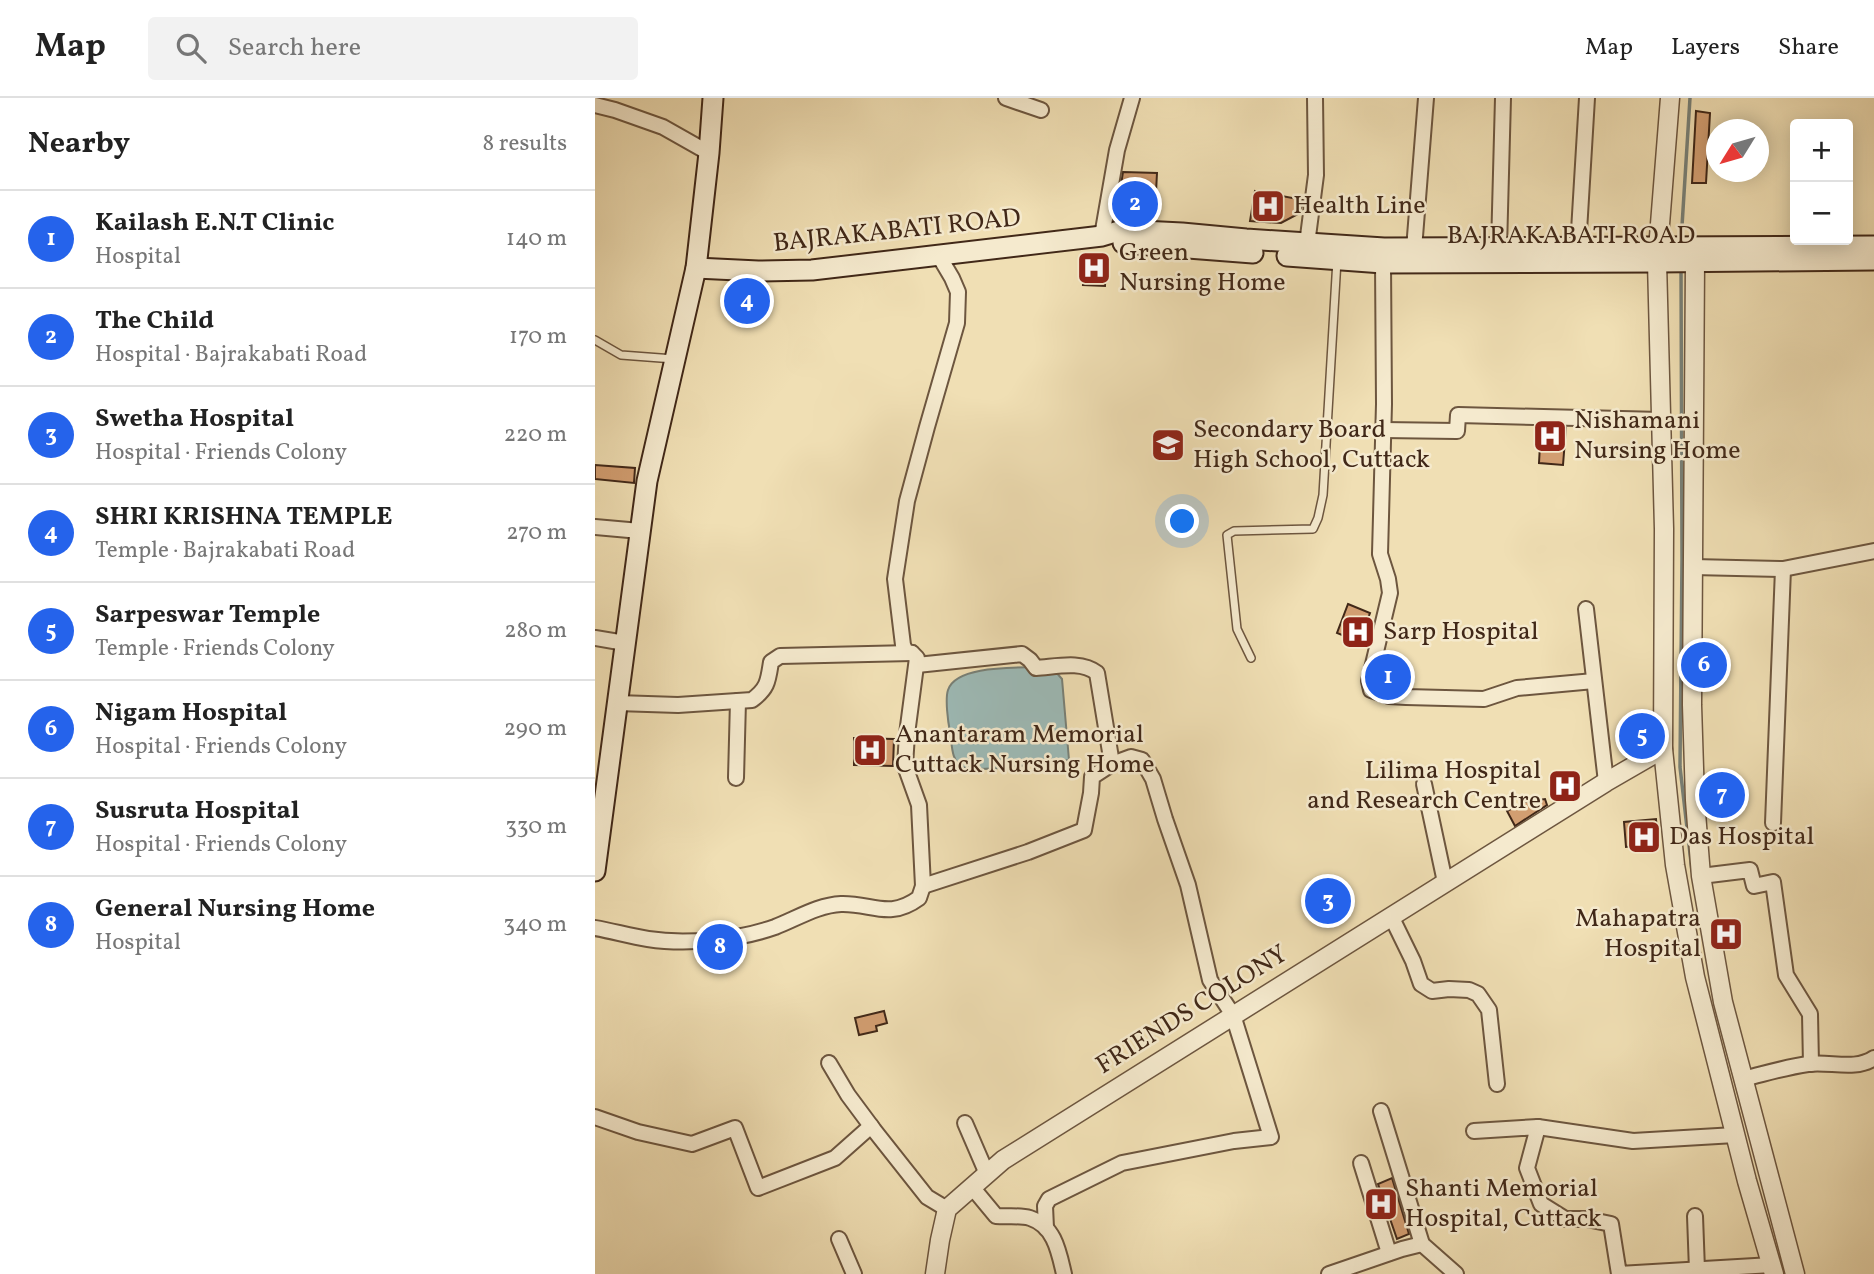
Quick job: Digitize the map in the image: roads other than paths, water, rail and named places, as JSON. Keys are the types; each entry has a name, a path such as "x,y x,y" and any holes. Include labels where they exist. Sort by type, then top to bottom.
{"main road":[{"path":"595,871 600,801 617,703 647,481 697,268 713,98"},
{"name":"BAJRAKABATI ROAD","path":"697,268 812,270 1102,236 1122,230 1307,244 1414,248 1578,248 1690,257 1874,260"},
{"name":"BAJRAKABATI ROAD","path":"1102,236 1120,242 1383,263 1660,255"},
{"name":"BAJRAKABATI ROAD","path":"1690,257 1874,246"}],"street":[{"path":"1006,98 1041,110"},
{"path":"1102,236 1117,150 1132,98"},
{"path":"1307,244 1316,175 1315,98"},
{"path":"1414,248 1426,98"},
{"path":"1499,248 1503,98"},
{"path":"1578,248 1587,98"},
{"path":"1538,1127 1527,1168 1541,1204 1565,1219 1587,1219 1611,1224 1619,1274 1773,1270 1695,977 1675,865 1663,749 1664,529 1660,255 1670,98"},
{"path":"595,105 663,127 709,153"},
{"path":"914,659 903,645 895,579 907,502 957,323 958,292 939,256"},
{"path":"1690,257 1693,733 1701,876 1723,1002 1794,1274"},
{"path":"1383,263 1380,554 1391,593 1369,681 1371,690 1389,696 1484,699 1517,688 1594,681"},
{"path":"1383,430 1457,431 1458,415 1661,420"},
{"path":"595,527 640,531"},
{"path":"1693,567 1783,569 1874,551"},
{"path":"1773,823 1783,569"},
{"path":"1585,609 1605,782"},
{"path":"595,638 625,643"},
{"path":"617,703 678,705 752,700 768,682 771,662 780,656 914,659 1022,654 1035,668 1084,665 1097,673 1112,764"},
{"path":"595,928 649,939 709,940 775,927 807,913 841,904 885,911 898,909 919,898 923,886 919,806 905,766 914,659"},
{"path":"736,778 738,701"},
{"name":"FRIENDS COLONY","path":"947,1209 1003,1160 1605,782 1663,749"},
{"path":"923,886 1028,852 1084,830 1092,777 1112,764 1131,757 1142,760 1153,779 1188,885 1210,980 1233,1015 1271,1137 1234,1141 1122,1163 1049,1199 1045,1206 1046,1228"},
{"path":"1424,785 1445,882"},
{"path":"1701,876 1750,870 1754,886 1773,882 1786,975 1810,1014 1811,1064"},
{"path":"1391,916 1421,984 1432,991 1469,990 1478,994 1489,1010 1497,1084"},
{"path":"1743,1079 1811,1064 1867,1063 1874,1058"},
{"path":"829,1063 848,1095 926,1197 947,1209 935,1274"},
{"path":"1381,1111 1422,1244 1456,1274"},
{"path":"595,1117 638,1132 692,1143 734,1128 758,1188 835,1158 871,1126"},
{"path":"965,1123 986,1174"},
{"path":"1474,1131 1538,1127 1633,1141 1735,1135"},
{"path":"1361,1163 1389,1253"},
{"path":"972,1187 996,1216 1031,1218 1046,1228 1056,1241 1064,1274"},
{"path":"1695,1216 1697,1270"},
{"path":"839,1239 854,1274"},
{"path":"1329,1274 1422,1244"}],"lane":[{"path":"1251,658 1237,629 1227,535 1234,530 1313,529 1318,518 1323,495 1337,260"},
{"path":"595,340 621,355 675,359"}],"water":[{"path":"1038,667 1055,671 1062,679 1069,760 982,769 970,769 958,764 953,751 947,711 947,694 953,682 974,672"}],"waterway":[{"path":"1681,242 1690,98"},
{"path":"1681,267 1680,767 1692,871"}],"place":[{"name":"The Child","path":"1135,204"},
{"name":"Health Line","path":"1268,206"},
{"name":"Green Nursing Home","path":"1094,268"},
{"name":"SHRI KRISHNA TEMPLE","path":"747,301"},
{"name":"Nishamani Nursing Home","path":"1550,436"},
{"name":"Secondary Board High School, Cuttack","path":"1168,445"},
{"name":"Sarp Hospital","path":"1358,632"},
{"name":"Nigam Hospital","path":"1704,665"},
{"name":"Kailash E.N.T Clinic","path":"1388,677"},
{"name":"Sarpeswar Temple","path":"1642,736"},
{"name":"Anantaram Memorial Cuttack Nursing Home","path":"870,750"},
{"name":"Lilima Hospital and Research Centre","path":"1565,786"},
{"name":"Susruta Hospital","path":"1722,795"},
{"name":"Das Hospital","path":"1644,837"},
{"name":"Swetha Hospital","path":"1328,901"},
{"name":"Mahapatra Hospital","path":"1726,934"},
{"name":"General Nursing Home","path":"720,947"},
{"name":"Shanti Memorial Hospital, Cuttack","path":"1381,1204"}]}
